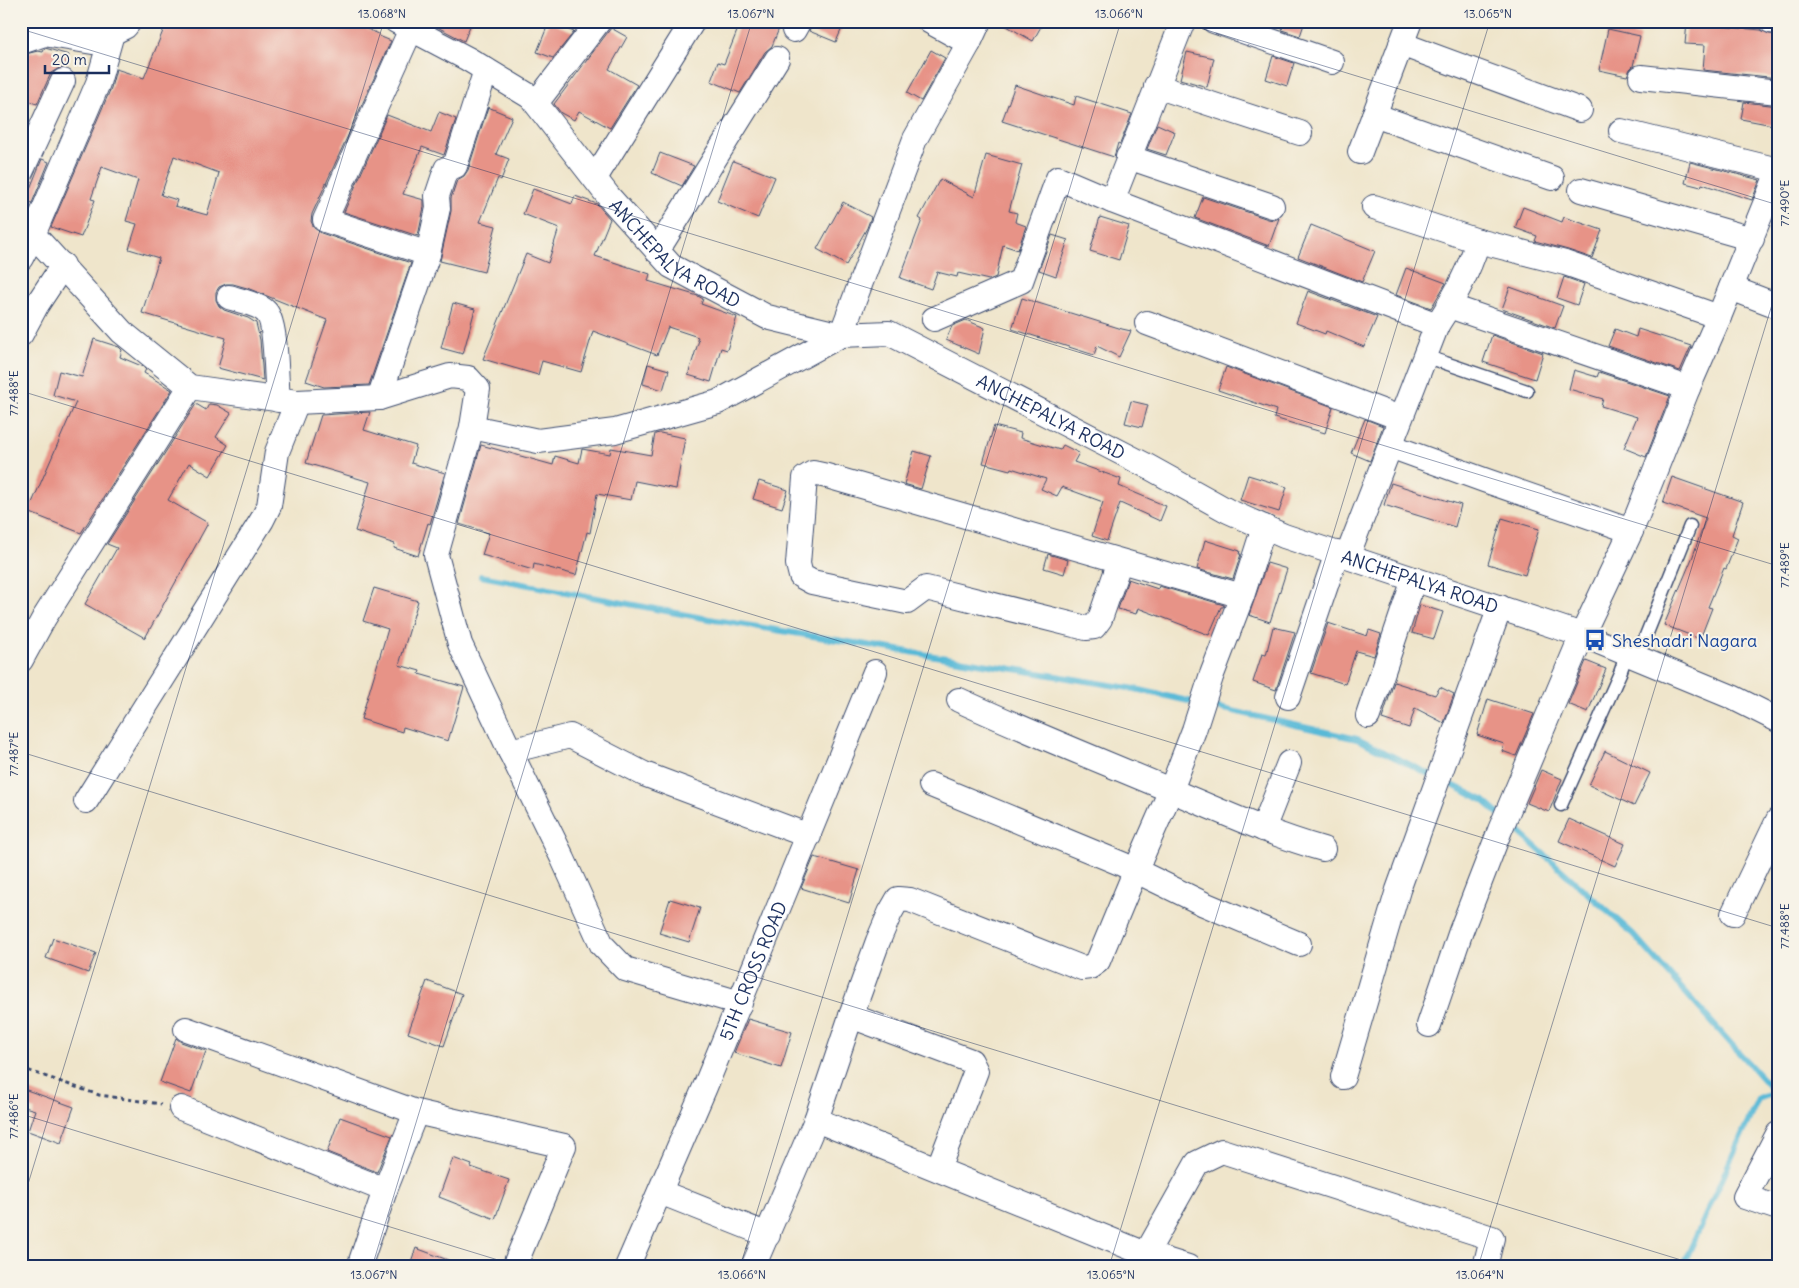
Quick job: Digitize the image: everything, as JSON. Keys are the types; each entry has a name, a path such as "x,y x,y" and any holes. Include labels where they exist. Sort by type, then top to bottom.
{"street":[{"path":"536,104 599,21"},
{"path":"594,178 693,21"},
{"path":"929,21 969,43"},
{"path":"472,427 538,441 614,431 718,402 841,335 915,139 969,43 979,21"},
{"path":"1112,200 1183,21"},
{"path":"1214,21 1332,62"},
{"path":"1360,152 1410,21"},
{"path":"1771,21 1778,22"},
{"path":"403,25 325,220 428,254"},
{"name":"ANCHEPALYA ROAD","path":"403,25 531,97 594,178 671,266 767,318 841,335 889,333 1147,466 1228,511 1284,536 1582,635 1732,697 1778,720"},
{"path":"21,40 44,32 93,40 120,26"},
{"path":"21,258 27,228 98,83 120,26"},
{"path":"1401,44 1580,110"},
{"path":"657,251 777,59"},
{"path":"378,398 428,254 438,208 437,196 446,169 455,166 486,70"},
{"path":"1641,77 1778,92"},
{"path":"21,172 63,81"},
{"path":"1156,86 1300,133"},
{"path":"1374,115 1552,178"},
{"path":"1429,1025 1461,931 1500,830 1582,635 1631,531 1688,388 1752,239 1778,171 1621,131"},
{"path":"1128,157 1272,206"},
{"path":"934,319 1020,282 1058,178 1112,200 1443,316 1688,388"},
{"path":"1581,190 1752,239"},
{"path":"1374,207 1478,241 1565,262 1719,317"},
{"path":"27,228 63,265 122,332 190,386 288,401 378,398 450,376 468,378 478,389 472,427 436,555 460,644 602,945 625,969 740,1003"},
{"path":"1288,697 1342,555 1390,446 1425,356 1474,256 1478,241"},
{"path":"21,334 36,306 63,265"},
{"path":"1731,288 1778,306"},
{"path":"86,800 269,506 288,401 275,378 275,348 270,318 266,311 229,297"},
{"path":"1147,323 1400,418"},
{"path":"21,660 44,618 190,386"},
{"path":"1390,446 1631,531"},
{"path":"1120,561 1100,620 1094,627 1086,628 926,588 908,602 812,582 801,576 798,564 805,478 813,472 1242,596"},
{"path":"753,1267 816,1120 850,1016 884,926 898,899 910,900 1082,968 1090,967 1098,961 1171,790 1194,730 1211,677 1242,596 1264,527"},
{"path":"1368,716 1414,579"},
{"path":"1343,1077 1398,890 1500,607"},
{"name":"5TH CROSS ROAD","path":"627,1267 740,1003 875,672"},
{"path":"959,700 1017,727 1171,790 1230,817 1322,850"},
{"path":"510,752 570,736 644,774 809,836"},
{"path":"1264,829 1288,763"},
{"path":"931,785 1122,864 1204,904 1299,944"},
{"path":"1733,914 1778,820"},
{"path":"850,1016 972,1061 976,1071 938,1169"},
{"path":"186,1029 416,1112 564,1146 514,1267"},
{"path":"181,1108 385,1190"},
{"path":"360,1267 360,1261 372,1224 416,1112"},
{"path":"816,1120 1146,1254 1188,1267"},
{"path":"1778,1134 1745,1197 1778,1208"},
{"path":"1146,1254 1197,1163 1222,1151 1492,1238 1485,1267"},
{"path":"660,1192 768,1234"}],"lane":[{"path":"1425,356 1527,391"},
{"path":"1561,805 1620,673 1632,655 1690,526"}],"path":[{"path":"21,1068 99,1095 181,1108"}],"building":[{"path":"167,21 348,21 391,41 312,214 311,221 314,228 321,233 411,263 369,385 324,387 306,381 327,320 247,288 226,284 219,287 216,292 216,300 224,310 248,318 256,323 260,340 263,380 218,368 226,338 142,313 159,258 129,249 137,224 126,221 138,180 102,167 91,199 95,200 81,237 51,227 111,88 116,69 144,78","holes":["174,156 219,173 207,215 175,206 177,200 161,195"]},
{"path":"426,21 472,21 464,41"},
{"path":"741,21 782,21 772,46 765,52 740,93 711,81 718,62 724,64"},
{"path":"813,21 845,21 836,42 809,31"},
{"path":"998,21 1044,21 1033,41"},
{"path":"1284,21 1305,21 1300,36 1282,30"},
{"path":"549,22 574,32 553,58 537,52"},
{"path":"1687,23 1761,30 1769,34 1778,35 1778,78 1703,70 1705,45 1685,44"},
{"path":"611,28 627,37 609,69 637,85 610,128 579,111 574,120 561,113 554,104"},
{"path":"1608,29 1640,36 1633,66 1627,76 1599,70"},
{"path":"45,48 69,55 65,68 61,67 51,73 37,104 21,99 21,55 38,51 43,52"},
{"path":"931,50 945,58 921,101 907,93"},
{"path":"1187,52 1214,58 1207,87 1180,79"},
{"path":"1273,56 1294,63 1287,86 1266,79"},
{"path":"1015,85 1074,105 1076,96 1132,114 1120,144 1118,143 1114,157 1002,121"},
{"path":"1744,102 1778,106 1778,126 1741,119"},
{"path":"488,107 512,117 496,154 509,159 501,180 498,178 480,222 496,226 484,272 440,261 451,211 451,198 457,180 464,176 468,170"},
{"path":"439,112 456,119 444,155 422,147 403,194 424,200 418,236 344,212 387,115 431,132"},
{"path":"1157,124 1175,132 1166,155 1147,149"},
{"path":"660,153 694,166 682,186 652,173"},
{"path":"986,155 1022,165 1009,211 1017,213 1015,222 1026,226 1018,250 1003,245 996,277 989,280 958,273 957,277 937,272 931,289 900,278 922,220 919,218 940,179 974,197"},
{"path":"42,159 49,162 32,203 25,201"},
{"path":"733,161 775,177 758,218 717,201"},
{"path":"1690,162 1760,180 1752,200 1702,184 1701,187 1685,183"},
{"path":"533,189 572,204 575,196 597,204 610,219 595,256 650,274 648,281 698,296 703,299 701,304 737,317 727,350 721,348 711,382 688,375 699,340 697,340 698,337 668,327 657,355 593,331 581,372 542,361 538,375 483,359 526,254 548,263 559,228 523,214"},
{"path":"1203,197 1268,219 1274,220 1279,218 1269,246 1195,218"},
{"path":"843,202 871,217 867,228 846,265 817,249"},
{"path":"1523,207 1562,222 1564,217 1602,230 1592,258 1535,241 1537,236 1515,228"},
{"path":"1100,217 1129,226 1119,260 1090,251"},
{"path":"1311,225 1375,251 1362,282 1298,257"},
{"path":"1052,235 1068,240 1056,276 1039,270"},
{"path":"1406,268 1446,283 1431,308 1396,295"},
{"path":"1564,277 1584,284 1577,305 1557,298"},
{"path":"1510,287 1563,306 1555,328 1502,309"},
{"path":"1308,291 1377,317 1364,347 1326,331 1325,334 1296,323"},
{"path":"1022,298 1131,331 1119,357 1097,346 1094,355 1012,329"},
{"path":"453,303 475,309 463,354 441,348"},
{"path":"966,320 985,328 979,354 946,340 952,326"},
{"path":"1615,329 1636,337 1638,329 1691,346 1680,371 1608,346"},
{"path":"1492,335 1543,353 1535,379 1483,362"},
{"path":"94,339 119,347 122,350 120,357 144,367 146,369 144,373 172,390 81,533 28,512 76,402 53,395 59,371 82,377"},
{"path":"648,364 669,370 663,390 643,384"},
{"path":"1226,367 1333,407 1325,433 1274,418 1276,410 1218,390"},
{"path":"1574,370 1597,377 1599,372 1670,396 1646,457 1624,448 1637,417 1601,406 1603,399 1569,389"},
{"path":"1131,401 1148,405 1142,427 1125,423"},
{"path":"196,404 206,410 209,404 217,405 231,413 216,437 228,445 210,476 189,463 168,500 208,523 145,638 85,604 117,548 107,544"},
{"path":"370,412 364,430 416,446 411,463 445,473 430,524 428,523 418,556 394,548 395,544 355,531 370,482 306,463 321,415"},
{"path":"1365,419 1383,426 1370,461 1351,453"},
{"path":"994,426 1021,433 1020,438 1060,450 1063,445 1079,453 1074,462 1121,479 1119,486 1166,506 1160,521 1120,503 1107,541 1092,536 1103,502 1062,487 1057,496 1041,489 1046,479 1011,468 1010,470 983,463"},
{"path":"660,433 685,438 676,489 635,481 631,500 597,494 590,533 587,532 576,575 534,564 533,570 482,555 489,533 459,524 481,445 553,465 555,456 579,463 582,449 610,454 611,448 651,455 655,434"},
{"path":"914,451 931,456 921,489 904,484"},
{"path":"1248,475 1287,487 1279,512 1240,500"},
{"path":"1672,477 1743,502 1732,535 1738,538 1708,607 1712,608 1700,639 1664,625 1693,556 1706,518 1663,503"},
{"path":"759,481 788,490 782,508 753,499"},
{"path":"1391,483 1461,505 1455,527 1384,505"},
{"path":"1502,518 1539,529 1525,575 1488,564"},
{"path":"1205,540 1240,551 1239,554 1241,554 1233,579 1197,569"},
{"path":"1048,554 1068,560 1064,574 1044,568"},
{"path":"1267,563 1287,569 1270,622 1249,615"},
{"path":"1128,579 1158,589 1159,586 1224,605 1221,607 1209,635 1138,608 1136,614 1118,609"},
{"path":"374,588 418,601 399,665 420,671 419,674 464,687 448,741 403,727 402,732 361,719 388,629 363,621"},
{"path":"1420,605 1443,612 1434,639 1412,633"},
{"path":"1328,623 1367,636 1369,630 1381,634 1374,656 1356,651 1345,684 1311,673"},
{"path":"1273,627 1295,632 1276,690 1253,682 1262,654 1266,655"},
{"path":"1586,661 1606,669 1588,712 1568,704"},
{"path":"1394,682 1435,695 1440,687 1454,694 1444,723 1415,708 1409,728 1382,719"},
{"path":"1488,699 1534,714 1516,756 1502,751 1504,744 1477,735"},
{"path":"1605,751 1650,773 1634,806 1589,785"},
{"path":"1541,770 1562,779 1549,812 1527,803"},
{"path":"1569,819 1625,844 1615,866 1559,841"},
{"path":"814,857 859,870 849,903 801,888"},
{"path":"670,899 700,908 689,942 659,933"},
{"path":"53,938 96,953 88,973 46,958"},
{"path":"427,981 462,994 444,1046 408,1033"},
{"path":"748,1019 792,1032 781,1068 734,1053"},
{"path":"176,1038 181,1042 206,1051 191,1093 160,1082"},
{"path":"21,1088 74,1107 61,1143 28,1131 35,1110 21,1106"},
{"path":"340,1117 392,1136 377,1172 327,1152"},
{"path":"453,1158 472,1165 471,1167 509,1180 495,1219 439,1197"},
{"path":"416,1248 461,1265 461,1267 409,1267"}],"waterway":[{"path":"481,576 703,618 1135,689 1357,739 1433,776"},
{"path":"1442,780 1483,800 1501,816"},
{"path":"1509,823 1633,934 1775,1093"},
{"path":"1694,1267 1685,1261 1758,1099 1777,1092"}],"place":[{"name":"Sheshadri Nagara","path":"1595,640"}]}
